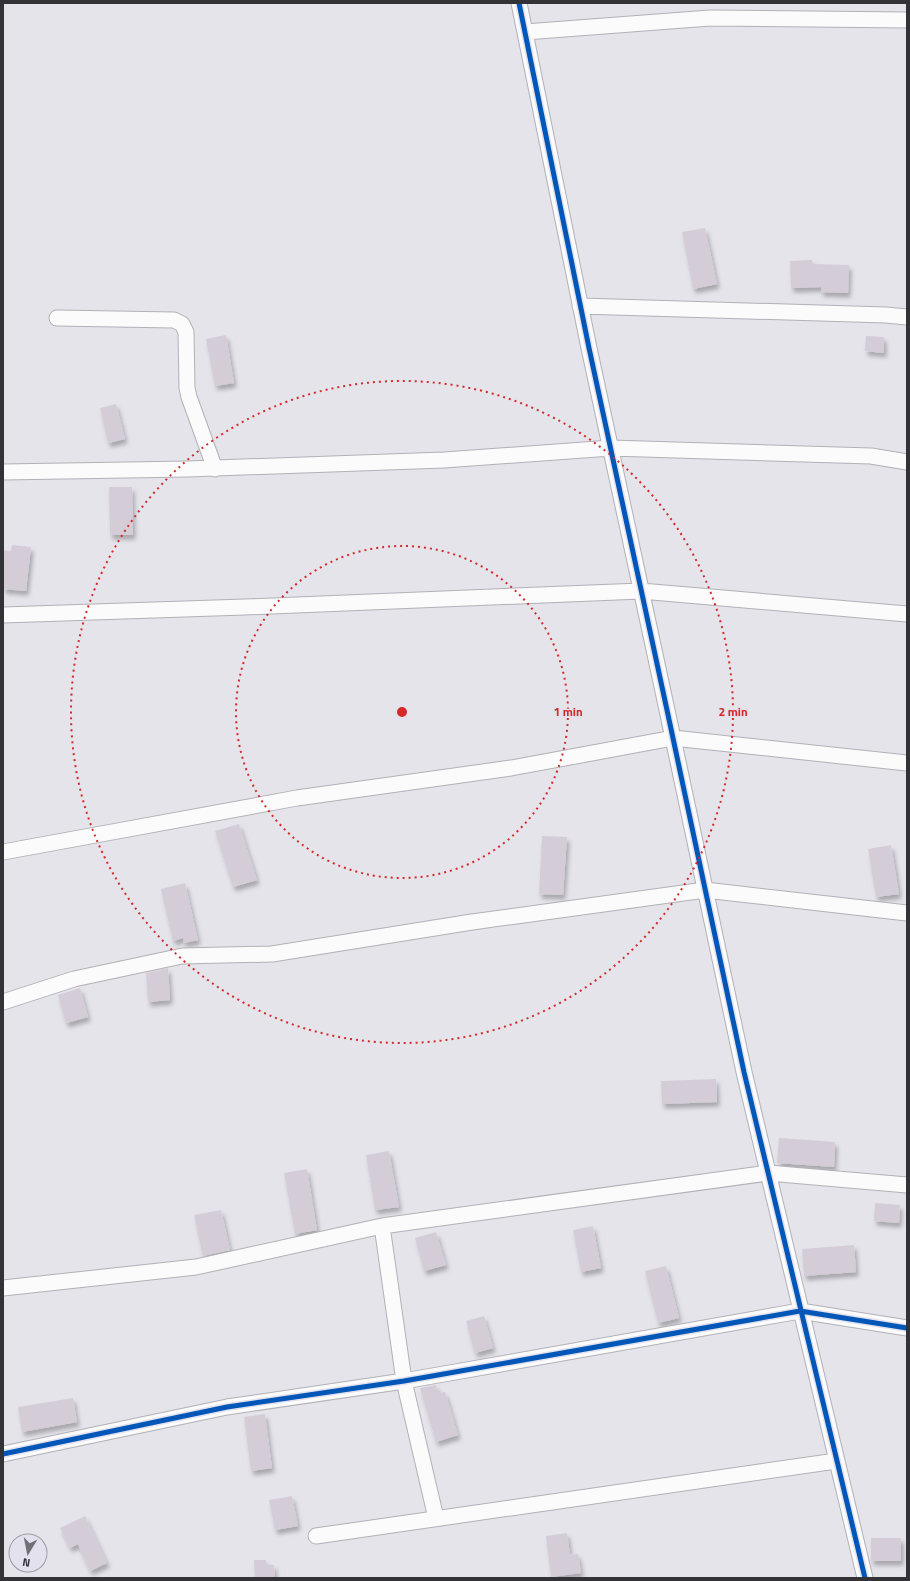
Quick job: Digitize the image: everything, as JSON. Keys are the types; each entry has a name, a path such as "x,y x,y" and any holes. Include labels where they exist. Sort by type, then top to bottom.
{"street":[{"path":"519,3 580,306 744,1072 800,1312 865,1578"},
{"path":"525,32 710,18 907,20"},
{"path":"580,306 878,314 907,317"},
{"path":"57,318 174,320 182,324 185,327 186,332 187,388 189,397 215,469"},
{"path":"3,472 215,469 444,460 611,448 872,456 907,462"},
{"path":"3,615 642,591 907,614"},
{"path":"3,852 297,798 511,768 673,738 907,763"},
{"path":"3,1002 74,979 182,956 272,954 472,922 705,890 907,913"},
{"path":"3,1288 196,1267 382,1226 768,1173 907,1185"},
{"path":"382,1226 404,1381 436,1518"},
{"path":"3,1454 227,1407 404,1381 800,1312 907,1328"},
{"path":"316,1536 836,1461"}],"building":[{"path":"705,228 717,284 693,289 682,232"},
{"path":"812,260 812,264 849,265 848,293 821,292 821,287 791,288 790,261"},
{"path":"226,335 234,383 215,386 206,339"},
{"path":"866,336 884,337 884,353 865,351"},
{"path":"116,404 125,439 108,443 100,408"},
{"path":"109,487 132,487 133,535 110,535"},
{"path":"12,545 31,547 26,591 3,589 3,550 11,551"},
{"path":"239,824 257,880 233,887 215,831"},
{"path":"542,836 567,837 563,895 539,894"},
{"path":"891,845 899,894 876,897 868,849"},
{"path":"185,883 198,940 184,943 183,938 173,941 161,889"},
{"path":"168,968 170,1000 148,1002 146,973"},
{"path":"80,988 88,1017 66,1023 58,995"},
{"path":"716,1079 717,1102 662,1104 661,1081"},
{"path":"779,1138 835,1142 834,1167 777,1163"},
{"path":"389,1151 399,1207 375,1210 366,1155"},
{"path":"307,1169 317,1230 295,1234 284,1173"},
{"path":"875,1203 900,1205 899,1223 874,1221"},
{"path":"221,1210 230,1250 203,1256 194,1215"},
{"path":"593,1226 601,1268 581,1272 573,1230"},
{"path":"436,1232 446,1265 424,1271 415,1238"},
{"path":"854,1245 856,1272 804,1276 802,1249"},
{"path":"666,1266 679,1318 658,1323 645,1271"},
{"path":"484,1316 493,1348 475,1353 466,1321"},
{"path":"436,1385 438,1393 445,1392 458,1435 436,1442 420,1388"},
{"path":"73,1398 77,1422 22,1432 18,1407"},
{"path":"265,1414 272,1468 251,1471 244,1417"},
{"path":"292,1496 298,1526 275,1530 269,1500"},
{"path":"85,1516 107,1563 90,1571 78,1544 70,1548 60,1528"},
{"path":"567,1533 570,1555 578,1554 581,1573 551,1577 546,1536"},
{"path":"871,1538 901,1538 901,1561 871,1561"},
{"path":"254,1560 266,1560 266,1565 274,1565 275,1578 255,1578"}],"cycle path":[{"path":"519,3 589,348 744,1072 865,1578"},
{"path":"3,1454 227,1407 404,1381 800,1311 907,1328"}]}
